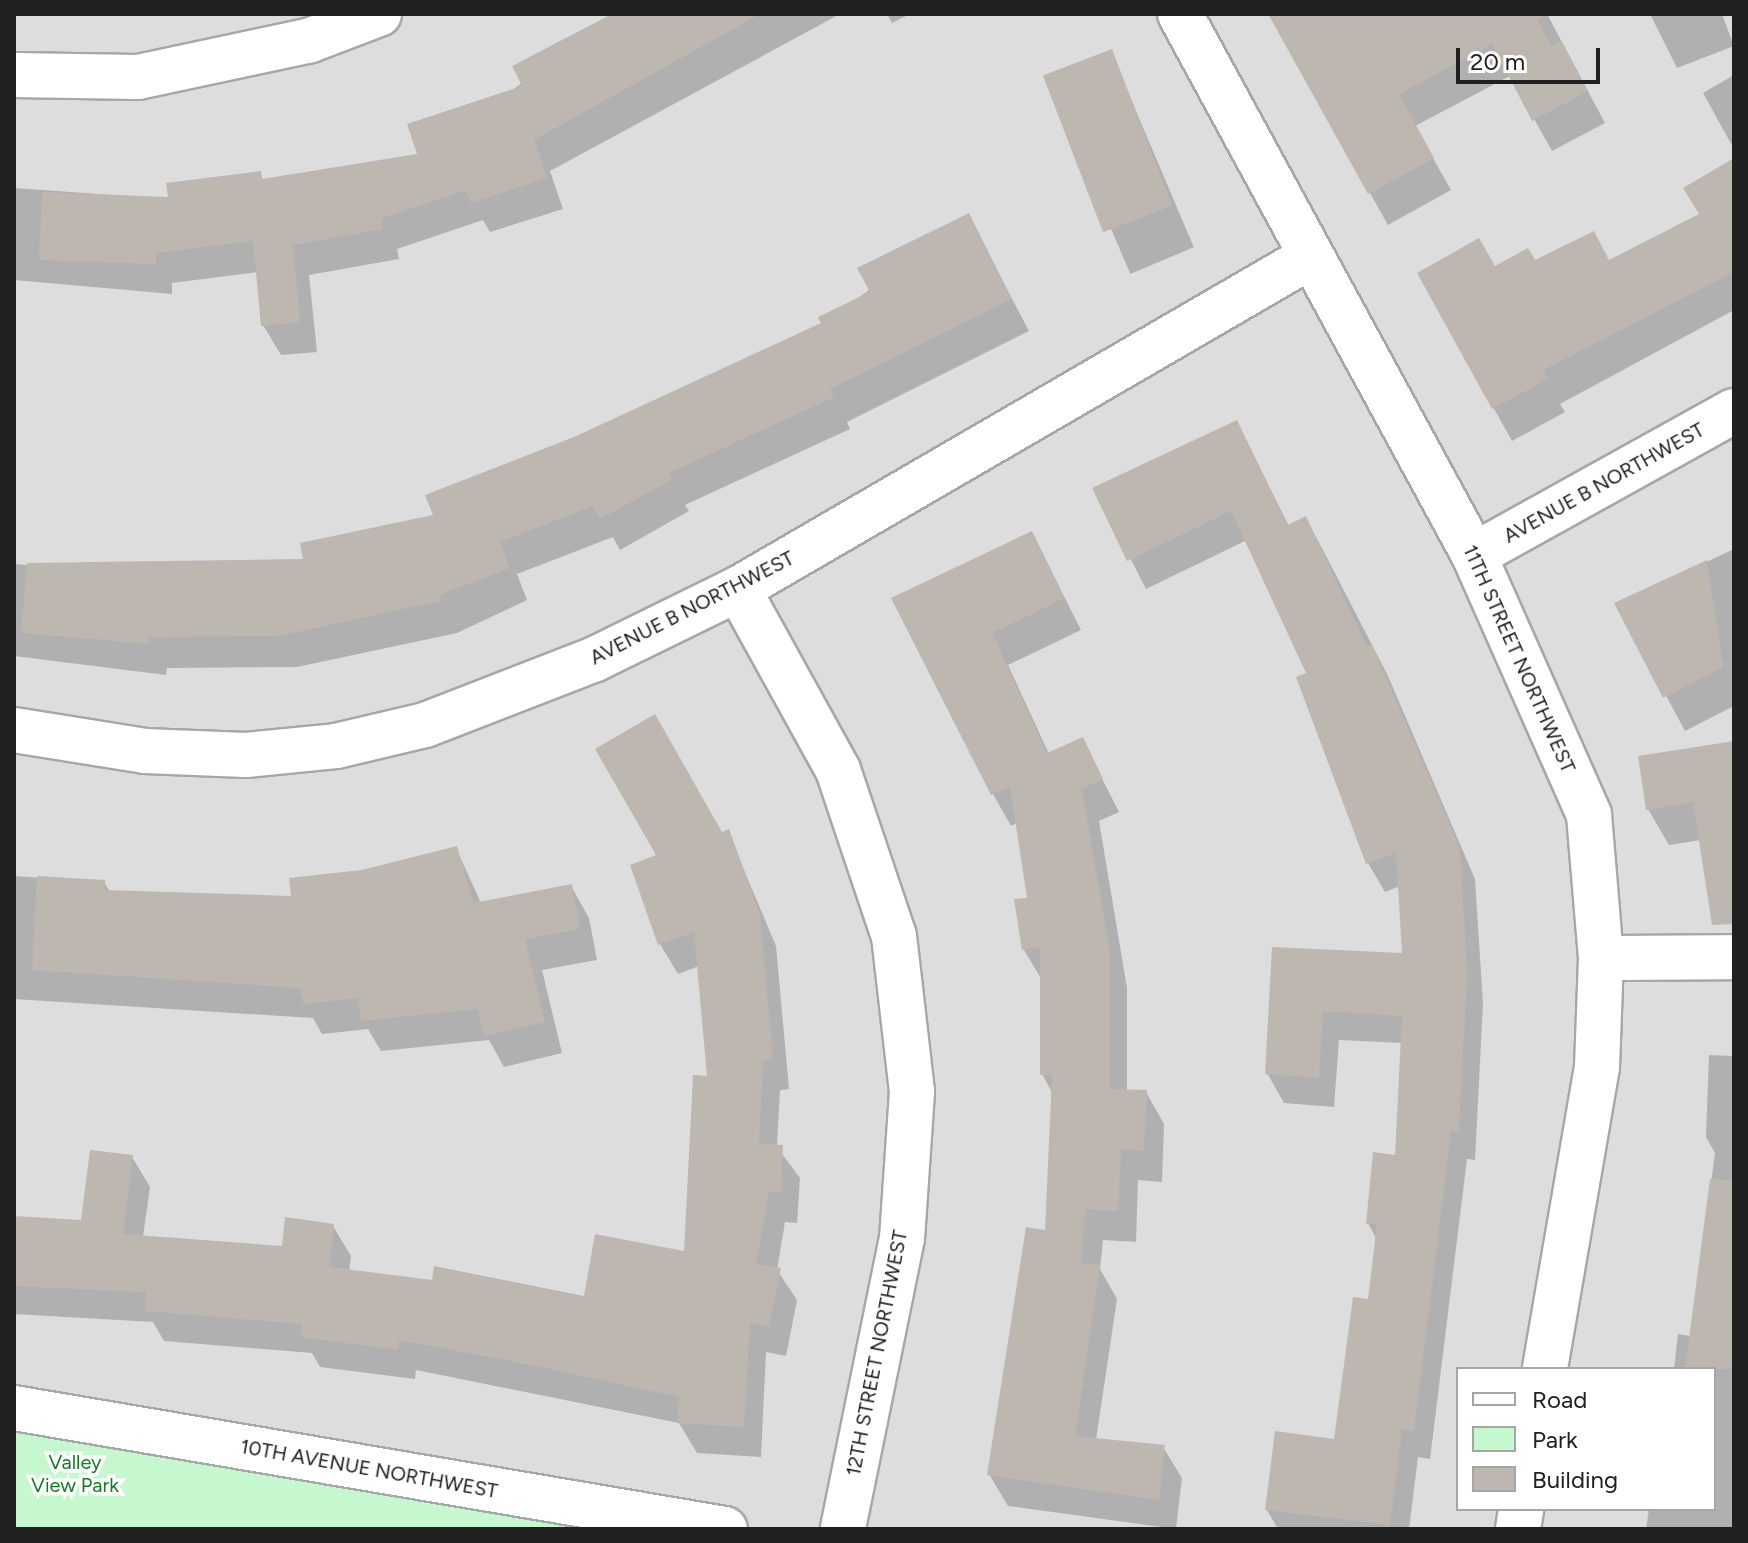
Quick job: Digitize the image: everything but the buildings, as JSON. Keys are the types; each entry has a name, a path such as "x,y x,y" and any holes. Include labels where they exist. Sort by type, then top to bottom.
{"street":[{"path":"14,75 138,77 308,41 379,14"},
{"name":"11TH STREET NORTHWEST","path":"1180,14 1308,258 1474,555 1589,815 1601,958 1597,1067 1545,1367"},
{"name":"AVENUE B NORTHWEST","path":"14,730 145,751 246,755 336,746 425,725 595,659 738,589 1308,258"},
{"name":"AVENUE B NORTHWEST","path":"1474,555 1734,411"},
{"name":"12TH STREET NORTHWEST","path":"738,589 838,770 894,936 907,1045 912,1092 902,1238 843,1529"},
{"path":"1601,958 1734,957"},
{"name":"10TH AVENUE NORTHWEST","path":"14,1408 725,1529"}],"shaded area":[{"path":"14,14 1734,14 1734,1529 725,1529 14,1408"}],"green space":[{"name":"Valley View Park","path":"14,1408 725,1529 14,1529"}]}
